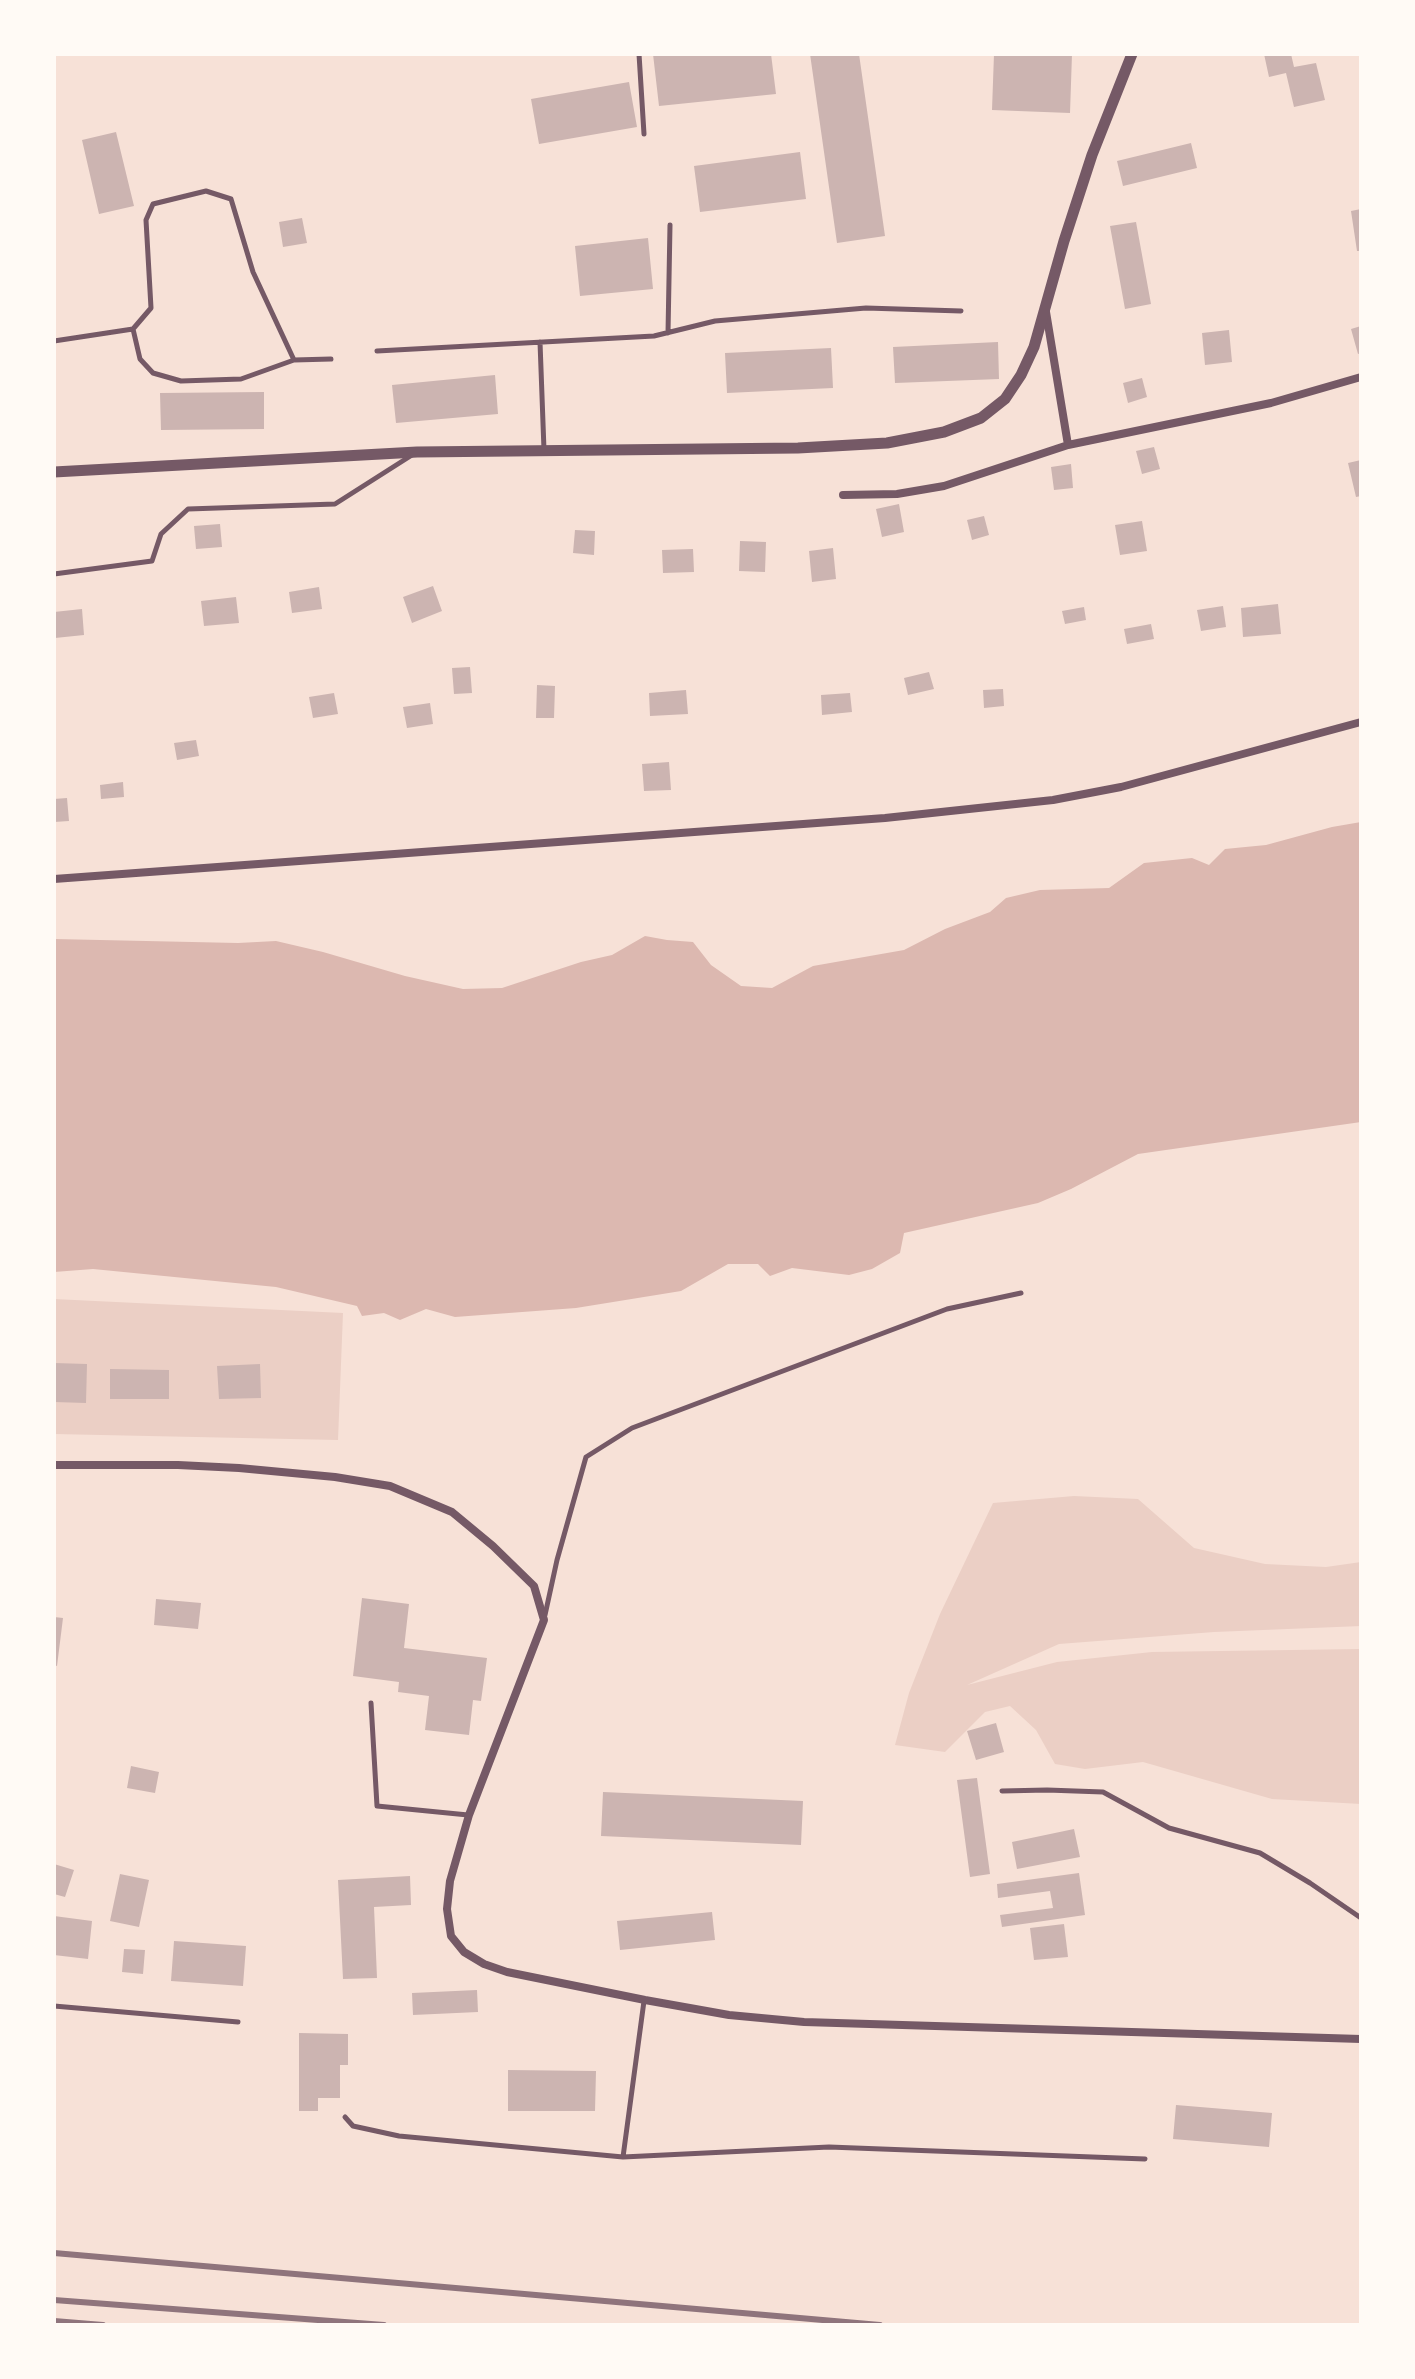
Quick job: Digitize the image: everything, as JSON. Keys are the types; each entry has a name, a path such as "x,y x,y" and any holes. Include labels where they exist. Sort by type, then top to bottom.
{"street":[{"path":"54,472 417,452 798,448 887,443 944,432 981,418 1005,399 1028,361 1092,155 1132,54"},
{"path":"1045,307 1068,445"},
{"path":"843,495 897,494 944,486 1068,445 1271,403 1361,377"},
{"path":"54,879 885,818 1053,800 1121,787 1361,722"},
{"path":"54,1465 239,1468 335,1477 390,1486 452,1512 534,1586 544,1620 469,1815 450,1881 447,1909 451,1936 464,1952 484,1964 507,1972 645,2000 729,2015 804,2022 1361,2039"}],"lane":[{"path":"639,54 644,134"},
{"path":"54,341 133,329 151,308 146,220 153,204 206,191 231,199 253,272 294,360"},
{"path":"668,333 670,225"},
{"path":"377,351 654,336 715,321 866,308 961,311"},
{"path":"133,329 140,359 153,373 181,381 241,379 294,360 331,359"},
{"path":"540,342 544,451"},
{"path":"54,574 152,561 161,534 188,509 335,504 417,452"},
{"path":"544,1620 586,1457 632,1428 947,1309 1021,1293"},
{"path":"371,1703 377,1806 469,1815"},
{"path":"1002,1791 1103,1792 1169,1828 1260,1853 1361,1918"},
{"path":"623,2157 645,2000"},
{"path":"54,2006 238,2022"},
{"path":"345,2117 353,2126 399,2136 623,2157 829,2147 1145,2159"}],"shaded area":[{"path":"1361,822 1361,1122 1138,1154 1038,1203 904,1233 900,1253 872,1269 849,1275 792,1268 770,1276 758,1264 728,1264 681,1291 576,1308 455,1317 426,1309 400,1320 384,1313 362,1316 357,1306 276,1287 93,1269 54,1272 54,939 276,941 463,989 502,988 612,955 645,936 693,942 711,965 741,986 772,988 813,966 904,950 945,929 990,912 1006,898 1040,890 1109,888 1144,863 1192,858 1209,865 1225,849 1266,845"},
{"path":"54,1299 343,1313 338,1440 54,1434"},
{"path":"1074,1496 1138,1499 1194,1548 1265,1564 1326,1567 1361,1562 1361,1626 1214,1632 1059,1644 967,1685 1057,1662 1152,1652 1361,1649 1361,1804 1272,1799 1143,1762 1085,1769 1055,1764 1036,1730 1010,1706 985,1712 945,1752 895,1745 909,1693 940,1614 993,1503"}],"building":[{"path":"653,54 771,54 776,94 659,106"},
{"path":"810,54 859,54 885,236 837,243"},
{"path":"994,54 1072,54 1070,113 992,110"},
{"path":"1264,54 1291,54 1294,67 1316,63 1325,100 1294,107 1286,73 1269,77"},
{"path":"629,82 637,127 539,144 531,99"},
{"path":"116,132 134,206 99,214 82,140"},
{"path":"1191,143 1197,168 1123,186 1117,161"},
{"path":"800,152 806,199 700,212 694,166"},
{"path":"1361,209 1361,251 1357,251 1351,211"},
{"path":"302,218 307,243 283,247 279,222"},
{"path":"1136,222 1151,304 1125,309 1110,226"},
{"path":"648,238 653,289 580,296 575,246"},
{"path":"1361,326 1361,353 1358,354 1351,329"},
{"path":"1229,330 1232,362 1205,365 1202,333"},
{"path":"998,342 999,379 895,383 893,347"},
{"path":"831,348 833,388 727,393 725,353"},
{"path":"495,375 498,414 396,423 392,385"},
{"path":"1142,378 1147,397 1128,403 1123,383"},
{"path":"264,392 264,429 161,430 160,393"},
{"path":"1154,447 1160,469 1142,474 1136,451"},
{"path":"1361,460 1361,496 1356,497 1348,463"},
{"path":"1071,464 1073,488 1054,490 1051,467"},
{"path":"899,504 904,532 882,537 876,509"},
{"path":"984,516 989,535 972,540 967,520"},
{"path":"1142,521 1147,551 1120,555 1115,525"},
{"path":"220,524 222,547 196,549 194,526"},
{"path":"575,530 595,531 594,555 573,553"},
{"path":"740,541 766,542 765,572 739,571"},
{"path":"833,548 836,579 812,582 809,551"},
{"path":"693,549 694,572 663,573 662,550"},
{"path":"433,586 442,611 412,623 403,597"},
{"path":"319,587 322,609 292,613 289,592"},
{"path":"236,597 239,623 204,626 201,601"},
{"path":"1278,604 1281,634 1243,637 1241,608"},
{"path":"1223,606 1226,627 1201,631 1197,610"},
{"path":"1084,607 1086,620 1065,624 1062,611"},
{"path":"82,609 84,635 55,638 54,612"},
{"path":"1151,624 1154,639 1127,644 1124,629"},
{"path":"470,667 472,693 454,694 452,668"},
{"path":"929,672 934,689 908,695 904,678"},
{"path":"537,685 555,686 554,718 536,718"},
{"path":"1003,689 1004,706 984,708 983,690"},
{"path":"686,690 688,714 650,716 649,693"},
{"path":"334,693 338,714 313,718 309,697"},
{"path":"850,693 852,712 822,715 821,695"},
{"path":"430,703 433,724 407,728 403,707"},
{"path":"196,740 199,756 177,760 174,743"},
{"path":"669,762 671,790 644,791 642,764"},
{"path":"123,782 124,797 101,799 100,785"},
{"path":"67,798 69,821 54,822 54,799"},
{"path":"54,1363 87,1364 86,1403 54,1402"},
{"path":"260,1364 261,1398 219,1399 217,1366"},
{"path":"110,1369 169,1370 169,1399 110,1399"},
{"path":"362,1598 409,1604 404,1648 487,1658 481,1701 473,1700 469,1735 425,1730 429,1696 398,1692 399,1682 353,1676"},
{"path":"156,1599 201,1603 198,1629 154,1625"},
{"path":"54,1617 63,1618 57,1666 54,1665"},
{"path":"996,1723 1004,1752 976,1760 967,1731"},
{"path":"131,1766 159,1772 155,1793 127,1788"},
{"path":"977,1778 990,1874 970,1877 957,1780"},
{"path":"603,1792 803,1801 801,1845 601,1836"},
{"path":"1074,1829 1080,1857 1017,1869 1012,1842"},
{"path":"54,1864 74,1870 65,1897 54,1894"},
{"path":"1079,1873 1085,1915 1002,1927 1000,1915 1053,1908 1050,1891 998,1898 997,1884"},
{"path":"120,1874 149,1880 139,1927 110,1921"},
{"path":"410,1876 411,1905 374,1907 377,1978 343,1979 338,1880"},
{"path":"712,1912 715,1940 620,1950 617,1921"},
{"path":"54,1916 92,1921 88,1959 54,1955"},
{"path":"1064,1924 1068,1957 1034,1960 1030,1928"},
{"path":"174,1941 246,1946 243,1986 171,1981"},
{"path":"124,1949 145,1950 143,1974 122,1972"},
{"path":"477,1990 478,2012 413,2015 412,1993"},
{"path":"299,2033 348,2034 348,2065 340,2065 340,2098 318,2098 318,2111 299,2111"},
{"path":"508,2070 596,2071 595,2111 508,2111"},
{"path":"1176,2105 1272,2113 1269,2147 1173,2139"}],"railway":[{"path":"54,2253 880,2325"},
{"path":"54,2300 384,2325"},
{"path":"54,2321 103,2325"}]}
